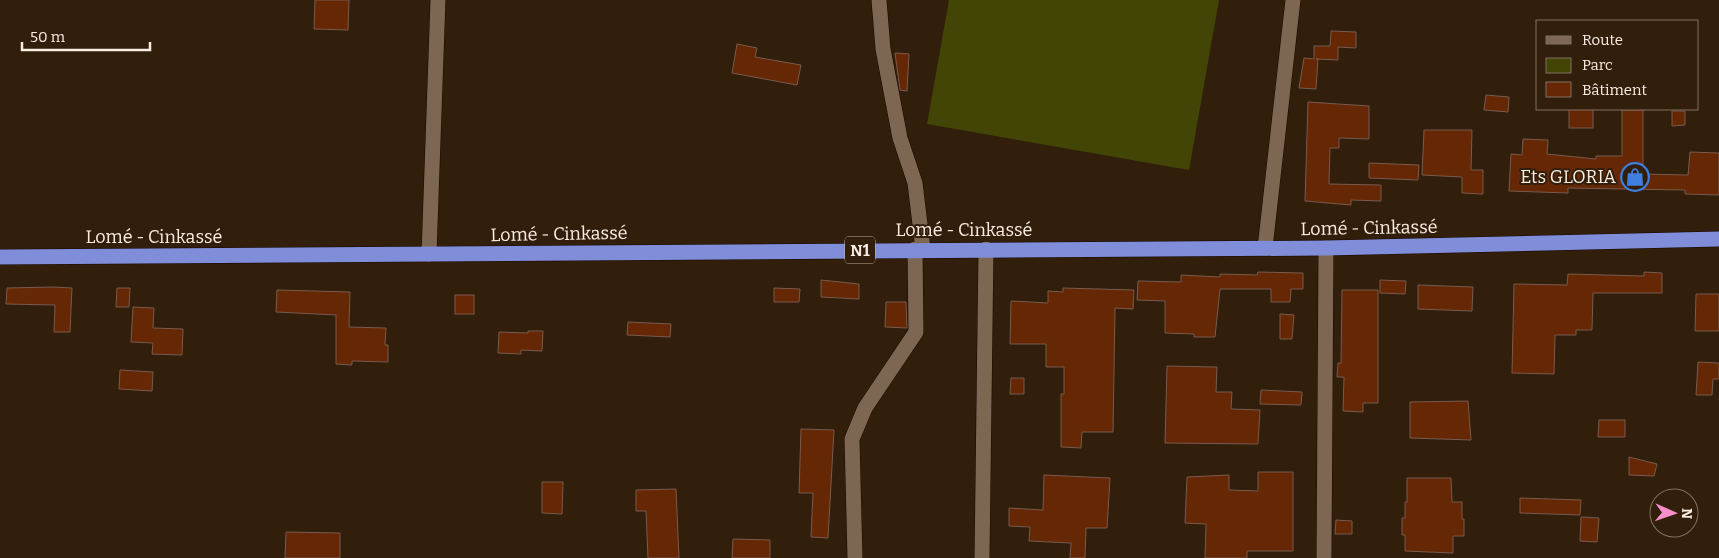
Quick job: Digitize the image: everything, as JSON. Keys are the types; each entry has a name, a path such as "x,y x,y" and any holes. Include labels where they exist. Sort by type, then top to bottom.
{"highway":[{"name":"Lomé - Cinkassé","path":"0,257 919,249 1326,248 1719,239"}],"street":[{"path":"429,254 438,0"},
{"path":"855,558 852,439 865,408 916,332 919,249 915,183 900,138 882,49 879,0"},
{"path":"1265,248 1293,0"},
{"path":"1324,558 1326,248"},
{"path":"982,558 986,249"}],"green space":[{"path":"949,0 1219,0 1189,170 927,124"}],"building":[{"path":"315,0 349,0 348,30 314,29"},
{"path":"1331,31 1356,32 1356,48 1338,47 1338,60 1318,59 1316,89 1299,88 1304,58 1314,59 1314,46 1330,46"},
{"path":"737,44 757,48 755,57 801,65 797,85 732,73"},
{"path":"895,53 909,54 907,91 900,90"},
{"path":"1486,95 1509,97 1508,112 1484,110"},
{"path":"1308,102 1369,106 1369,139 1339,138 1339,148 1330,148 1329,184 1381,185 1381,201 1351,200 1351,205 1305,201"},
{"path":"1569,110 1593,110 1593,128 1569,128"},
{"path":"1622,110 1643,110 1643,174 1688,175 1690,152 1719,153 1719,195 1685,194 1685,190 1568,188 1568,193 1509,191 1511,154 1522,155 1523,139 1548,140 1547,154 1596,159 1596,156 1622,156"},
{"path":"1672,111 1685,111 1685,125 1672,126"},
{"path":"1424,130 1472,130 1471,170 1483,170 1483,194 1462,193 1462,177 1422,175"},
{"path":"1369,163 1419,165 1418,180 1369,178"},
{"path":"1258,272 1303,273 1303,289 1291,289 1290,302 1271,302 1271,289 1220,289 1215,337 1194,337 1194,334 1165,333 1165,301 1137,300 1138,281 1181,282 1181,275 1220,277 1220,274 1257,275"},
{"path":"1644,272 1662,273 1662,293 1593,293 1592,330 1576,330 1576,335 1555,335 1554,374 1512,373 1514,284 1567,285 1568,274 1644,276"},
{"path":"821,280 859,284 859,299 821,297"},
{"path":"1380,280 1406,281 1405,294 1380,293"},
{"path":"1418,285 1473,287 1472,311 1418,309"},
{"path":"7,288 72,288 70,332 54,332 55,305 6,304"},
{"path":"117,288 130,288 129,307 116,307"},
{"path":"774,288 800,289 799,302 774,302"},
{"path":"1063,288 1134,290 1133,309 1115,308 1113,432 1082,432 1081,448 1061,447 1061,394 1064,394 1064,367 1046,367 1046,344 1010,344 1011,301 1048,303 1048,291 1063,292"},
{"path":"277,290 350,292 349,327 386,328 385,345 388,345 388,362 352,361 352,365 336,364 336,315 276,312"},
{"path":"1342,290 1378,290 1378,403 1363,403 1363,412 1343,411 1344,377 1337,377 1338,363 1341,363"},
{"path":"1696,294 1719,294 1719,331 1695,331"},
{"path":"455,295 474,295 474,314 455,314"},
{"path":"886,302 906,302 907,328 885,327"},
{"path":"133,307 154,308 153,328 183,329 182,355 152,354 153,343 131,342"},
{"path":"1280,314 1294,315 1292,339 1280,339"},
{"path":"628,322 671,324 670,337 627,335"},
{"path":"528,331 543,331 542,351 521,350 521,354 498,353 499,332 528,333"},
{"path":"1698,362 1719,363 1719,379 1713,379 1712,395 1696,395"},
{"path":"1167,366 1217,367 1216,392 1232,392 1231,409 1260,410 1258,444 1165,443"},
{"path":"120,370 153,372 152,391 119,389"},
{"path":"1011,378 1024,378 1024,394 1010,394"},
{"path":"1261,390 1302,392 1301,405 1260,404"},
{"path":"1468,401 1471,440 1410,438 1410,402"},
{"path":"1599,420 1625,420 1625,437 1598,437"},
{"path":"801,429 834,430 828,538 811,537 813,493 799,493"},
{"path":"1629,457 1657,464 1654,476 1629,475"},
{"path":"1258,472 1293,472 1293,551 1247,551 1247,558 1205,558 1206,524 1185,523 1187,477 1229,475 1229,490 1258,491"},
{"path":"1044,475 1110,478 1107,528 1086,528 1085,558 1070,558 1071,543 1029,541 1030,527 1009,526 1009,508 1043,510"},
{"path":"1407,478 1451,478 1452,502 1462,502 1462,519 1464,519 1464,536 1453,536 1453,553 1405,551 1405,535 1402,535 1402,518 1405,518 1405,502 1407,502"},
{"path":"542,482 563,482 562,514 542,513"},
{"path":"676,489 679,558 648,558 646,511 636,511 636,490"},
{"path":"1520,498 1581,500 1580,515 1520,513"},
{"path":"1581,517 1599,518 1597,542 1580,541"},
{"path":"1336,520 1352,521 1352,534 1335,534"},
{"path":"286,532 340,533 340,558 285,558"},
{"path":"733,539 770,540 770,558 732,558"}],"place":[{"name":"Ets GLORIA","path":"1635,177"}]}
